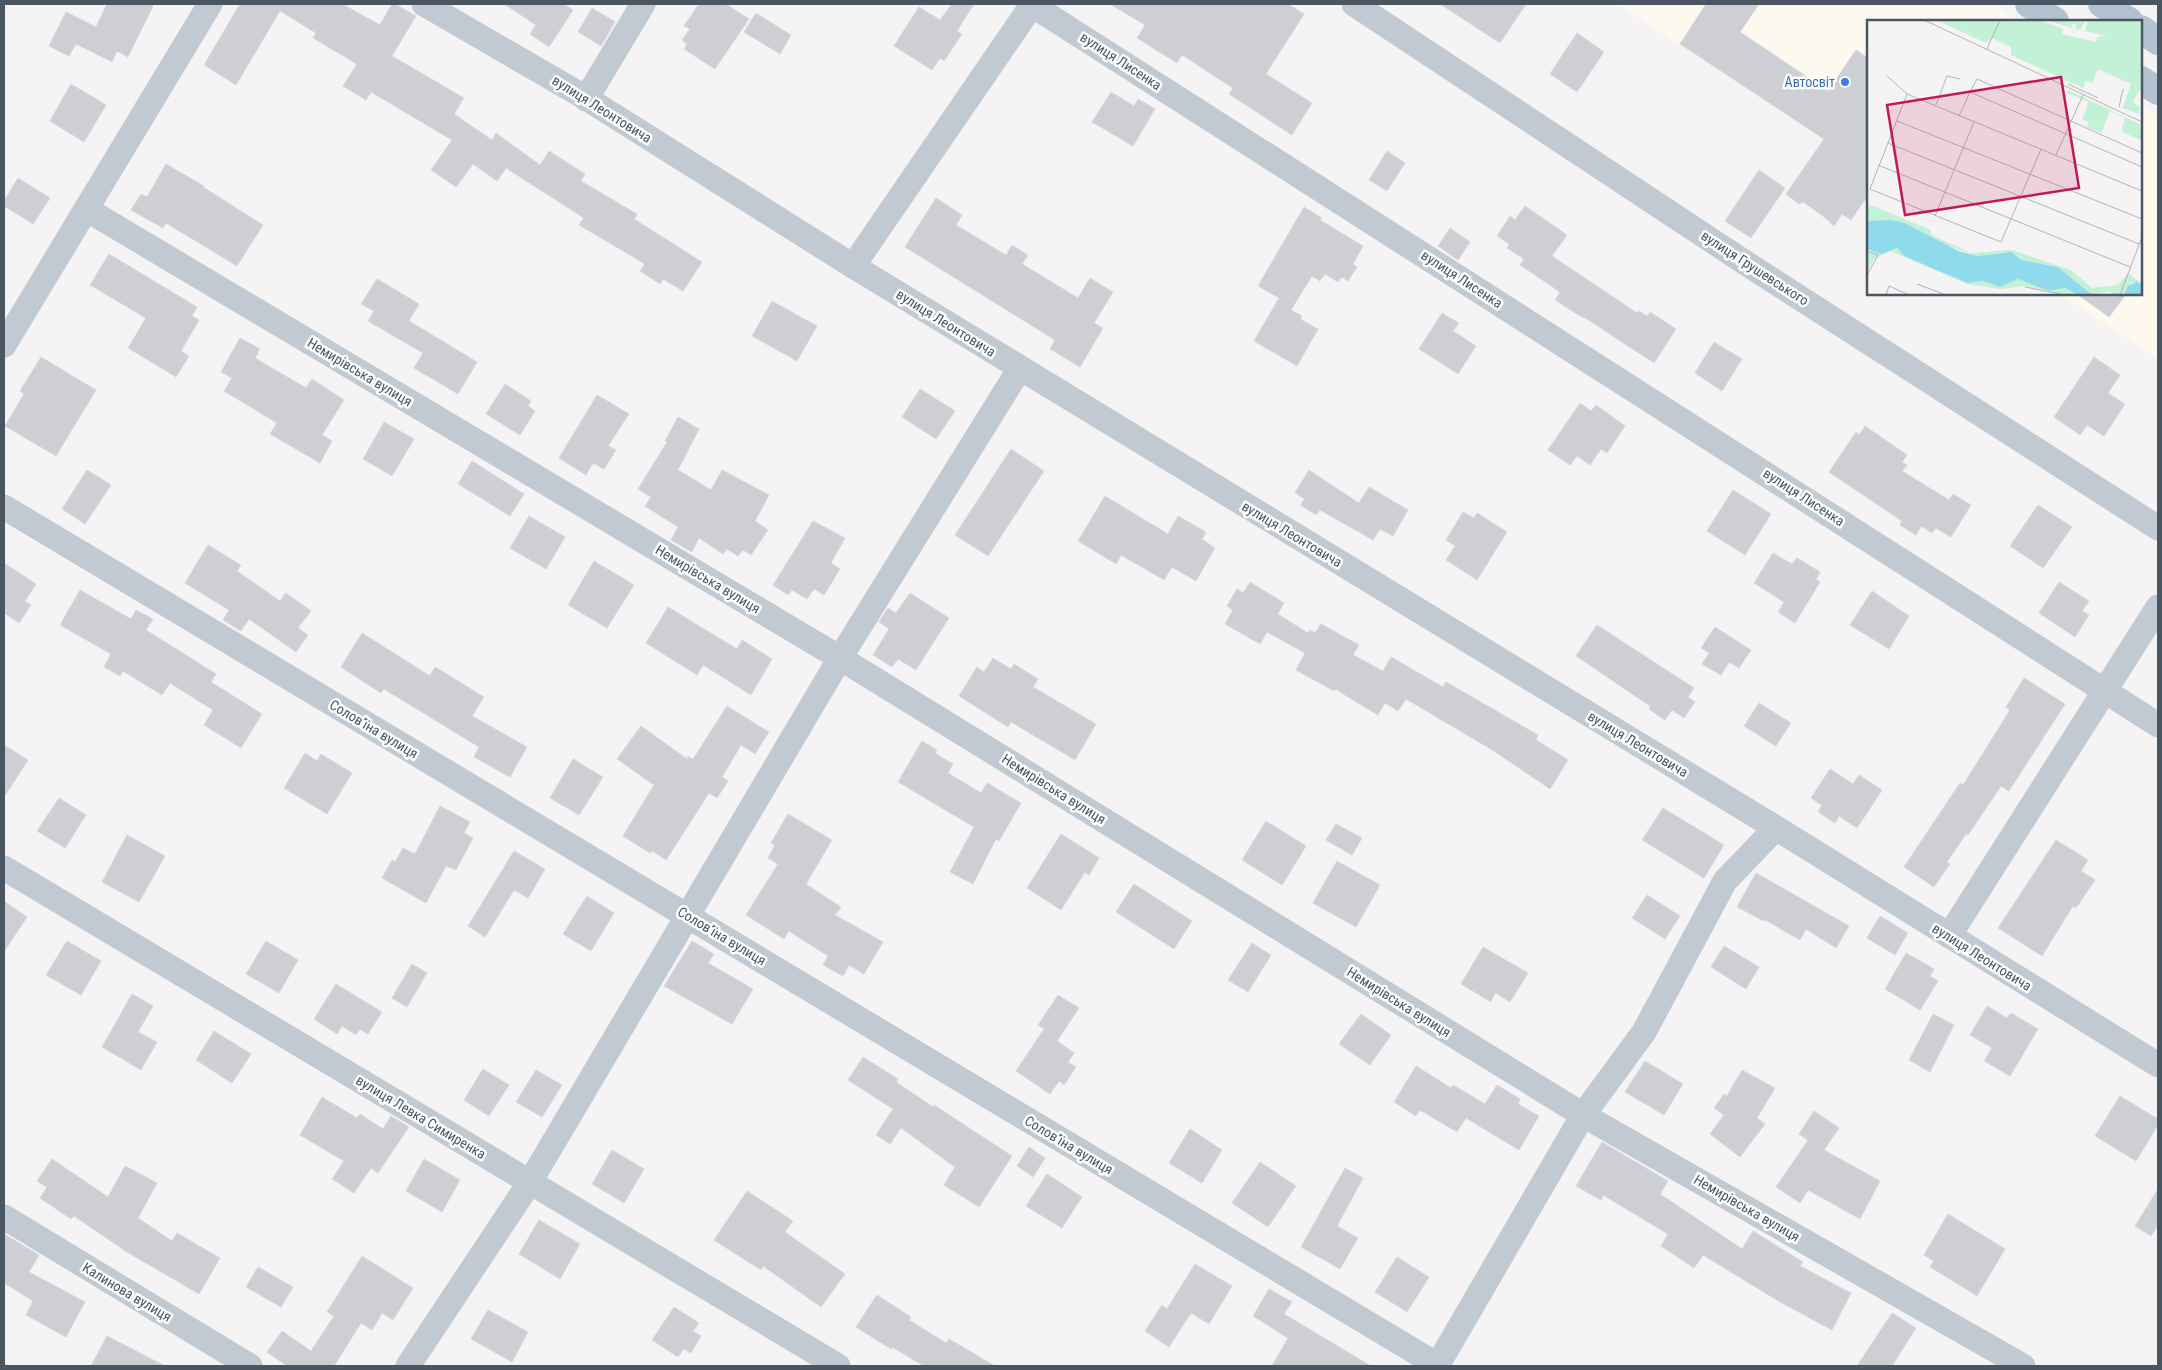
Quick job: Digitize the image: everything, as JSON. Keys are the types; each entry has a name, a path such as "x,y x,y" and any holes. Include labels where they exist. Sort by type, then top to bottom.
{"main road":[{"path":"2030,4 2054,20"},
{"path":"2102,4 2126,20"},
{"path":"2142,30 2158,41"},
{"path":"2142,81 2158,92"}],"street":[{"path":"4,345 210,4"},
{"name":"вулиця Леонтовича","path":"424,4 586,99 853,266 1776,828 2158,1065"},
{"path":"586,99 643,4"},
{"name":"вулиця Лисенка","path":"853,266 1033,4 2158,725"},
{"name":"вулиця Грушевського","path":"1354,4 1740,260 2158,528"},
{"name":"Немирівська вулиця","path":"86,210 840,658 1583,1115 2024,1366"},
{"path":"408,1366 530,1182 840,658 1020,368"},
{"name":"Соловʼїна вулиця","path":"4,508 1438,1366"},
{"path":"1949,936 2158,607"},
{"path":"1438,1366 1583,1115 1644,1032 1725,881 1776,828"},
{"name":"вулиця Левка Симиренка","path":"4,868 838,1366"},
{"name":"Калинова вулиця","path":"4,1217 250,1366"}],"shaded area":[{"path":"1617,4 1995,4 2019,20 1867,20 1867,167"},
{"path":"2142,105 2158,116 2158,359 2061,295 2142,295"}],"building":[{"path":"107,4 154,4 128,57 117,51 112,62 76,44 69,56 49,46 66,12 96,27"},
{"path":"240,4 342,4 380,25 392,4 395,4 416,16 392,56 464,98 454,114 492,140 496,133 540,165 549,151 585,174 581,181 637,214 634,219 702,262 683,291 663,279 660,284 640,271 645,264 579,225 584,218 506,168 497,181 473,164 456,187 431,170 452,140 371,92 366,100 343,86 357,64 313,38 316,33 280,11 236,85 204,65"},
{"path":"504,4 564,4 573,10 549,47 530,34 536,25"},
{"path":"699,4 726,4 749,19 715,69 684,49 687,44 682,40 690,29 684,26"},
{"path":"952,4 974,4 957,31 962,34 944,61 940,58 932,70 894,46 919,7 940,20"},
{"path":"1110,4 1288,4 1304,14 1266,74 1312,103 1292,135 1229,94 1233,88 1182,55 1177,63 1137,38 1145,25"},
{"path":"1440,4 1526,4 1500,43"},
{"path":"1706,4 1759,4 1740,32 1828,91 1856,50 1867,57 1867,196 1851,220 1842,214 1834,226 1803,202 1799,204 1786,194 1824,139 1680,44"},
{"path":"592,8 615,22 601,46 578,32"},
{"path":"756,13 791,35 780,54 744,32"},
{"path":"1577,33 1604,52 1577,92 1550,74"},
{"path":"71,84 106,105 84,142 50,121"},
{"path":"1111,92 1134,106 1138,99 1155,109 1133,146 1092,122"},
{"path":"1387,151 1405,163 1387,191 1369,180"},
{"path":"166,164 204,186 263,225 237,266 166,223 163,228 131,210 141,194 147,197"},
{"path":"1759,170 1785,188 1751,238 1725,221"},
{"path":"18,178 50,198 33,224 4,206 4,201"},
{"path":"936,198 962,215 956,225 1006,255 1012,245 1028,255 1022,264 1078,298 1090,278 1113,292 1094,323 1103,328 1080,367 1050,349 1055,340 905,247"},
{"path":"1525,206 1567,235 1552,256 1637,313 1639,311 1647,316 1650,312 1676,329 1654,363 1555,300 1560,292 1520,265 1524,259 1507,248 1509,244 1497,236 1510,216 1515,220"},
{"path":"1304,207 1322,218 1320,220 1363,246 1353,264 1357,267 1348,281 1342,277 1338,282 1325,274 1320,281 1312,276 1291,310 1302,316 1300,319 1318,329 1297,366 1254,341 1279,298 1258,286"},
{"path":"1450,228 1470,242 1458,260 1438,246"},
{"path":"109,254 197,307 192,316 199,320 181,351 189,356 176,377 128,348 146,318 90,285"},
{"path":"377,279 419,304 409,321 477,362 458,394 414,368 423,353 368,321 374,311 361,304"},
{"path":"2078,295 2125,295 2109,317"},
{"path":"772,301 817,326 797,361 752,336"},
{"path":"1442,313 1459,323 1453,331 1476,346 1458,374 1419,349"},
{"path":"240,338 260,349 255,358 306,388 312,379 344,400 322,435 332,441 320,463 270,434 277,423 224,391 232,378 221,372"},
{"path":"1714,342 1742,359 1722,391 1695,373"},
{"path":"41,357 96,390 56,456 5,426 24,394 20,391"},
{"path":"2094,357 2120,375 2108,393 2125,404 2104,436 2087,425 2080,435 2054,417"},
{"path":"505,384 531,401 528,406 535,411 520,435 486,414"},
{"path":"920,389 955,411 936,439 902,417"},
{"path":"597,395 629,414 608,446 616,450 604,469 593,463 586,475 559,458"},
{"path":"1580,403 1591,411 1596,405 1625,426 1607,453 1601,449 1590,465 1577,456 1570,465 1548,450"},
{"path":"678,417 699,429 678,470 711,490 722,470 769,495 755,521 768,530 751,555 743,550 738,556 727,549 723,554 699,538 692,552 671,540 678,527 645,506 651,497 638,489 667,442 665,441"},
{"path":"384,422 414,439 392,476 363,459"},
{"path":"1865,426 1907,455 1902,462 1907,465 1902,471 1949,500 1953,494 1971,505 1951,537 1936,528 1932,533 1921,526 1916,535 1900,525 1902,521 1829,472 1856,432 1859,435"},
{"path":"1011,449 1044,471 988,556 955,535"},
{"path":"472,461 524,494 510,516 458,484"},
{"path":"87,470 111,485 85,524 62,509"},
{"path":"1309,470 1359,503 1369,487 1408,510 1393,536 1380,529 1373,540 1320,510 1316,515 1300,505 1305,499 1295,493"},
{"path":"1733,490 1771,514 1745,555 1707,531"},
{"path":"1105,496 1168,534 1178,516 1206,532 1202,539 1215,548 1196,581 1172,567 1164,580 1121,555 1116,564 1078,541"},
{"path":"2038,505 2072,527 2043,568 2010,546"},
{"path":"1463,512 1474,518 1477,513 1507,532 1477,580 1446,560 1455,546 1446,540"},
{"path":"529,516 565,537 546,569 510,548"},
{"path":"813,521 845,538 831,563 840,569 824,595 814,589 807,599 792,590 788,595 773,585"},
{"path":"208,545 241,565 237,571 280,601 286,593 311,611 298,628 308,635 296,652 249,619 241,631 223,620 229,610 185,583"},
{"path":"1773,553 1792,564 1797,558 1820,572 1816,580 1820,582 1795,623 1778,612 1784,602 1754,583"},
{"path":"594,561 634,585 607,628 568,605"},
{"path":"4,563 36,584 25,601 31,605 19,623 4,613"},
{"path":"1250,582 1284,603 1278,614 1308,633 1310,630 1315,633 1321,624 1359,645 1353,655 1383,671 1391,657 1443,687 1446,682 1538,735 1536,740 1568,760 1550,789 1494,751 1406,699 1398,711 1385,703 1378,715 1335,689 1334,691 1296,670 1305,653 1267,632 1260,644 1225,624 1233,610 1227,606 1237,589 1243,593"},
{"path":"2059,582 2089,601 2082,611 2089,615 2075,637 2039,613"},
{"path":"80,590 131,619 136,610 153,619 146,630 216,674 211,682 262,714 241,748 204,725 213,710 170,683 162,695 123,671 120,676 104,667 111,654 60,625"},
{"path":"1872,591 1909,616 1889,649 1850,625"},
{"path":"910,593 949,618 916,670 898,659 892,667 873,655 889,629 879,622 888,608 896,613"},
{"path":"668,607 737,649 742,640 772,659 751,695 703,665 697,675 646,643"},
{"path":"1597,625 1694,688 1688,697 1695,702 1684,718 1672,710 1665,720 1649,709 1650,706 1576,656"},
{"path":"1715,627 1751,650 1739,668 1729,662 1721,675 1702,664 1709,653 1701,648"},
{"path":"362,633 430,676 435,667 484,697 472,716 527,747 510,777 474,757 479,747 384,689 381,693 341,667"},
{"path":"993,658 1011,669 1014,664 1038,679 1033,687 1096,724 1075,760 1011,722 1008,727 959,696 977,667 984,672"},
{"path":"2024,678 2065,704 2009,791 2001,786 1947,862 1950,864 1934,887 1904,867 1960,783 1963,785 2010,710 2006,707"},
{"path":"1759,703 1791,723 1776,746 1744,726"},
{"path":"727,706 769,732 755,754 741,745 722,777 728,781 717,798 709,793 666,860 652,851 650,853 623,836 654,785 617,759 641,726 687,759 688,756 693,759"},
{"path":"922,741 937,750 935,753 953,764 948,773 981,793 987,783 1021,803 999,841 996,839 973,884 950,872 974,827 898,782"},
{"path":"4,745 28,760 4,797"},
{"path":"305,753 317,761 321,754 352,773 327,814 284,788"},
{"path":"573,759 603,777 579,815 550,798"},
{"path":"1830,769 1853,784 1859,775 1882,790 1857,828 1839,816 1835,823 1818,812 1822,805 1811,798"},
{"path":"59,798 86,815 65,848 37,831"},
{"path":"440,806 470,822 464,833 473,838 456,870 446,866 426,903 382,878 392,860 395,862 403,848 415,854"},
{"path":"1663,808 1724,845 1704,878 1642,840"},
{"path":"788,814 832,840 806,884 841,907 835,915 883,942 864,974 849,965 843,976 823,965 828,956 789,931 784,939 746,915 778,864 768,858 775,845 771,843"},
{"path":"1266,821 1306,846 1282,885 1242,860"},
{"path":"1336,824 1362,838 1352,855 1326,840"},
{"path":"1061,834 1099,858 1089,875 1085,872 1061,910 1027,888"},
{"path":"127,835 165,856 139,902 102,882"},
{"path":"2056,840 2088,860 2081,871 2095,880 2076,908 2073,906 2042,956 1998,928"},
{"path":"514,851 545,869 528,898 514,890 485,937 468,926"},
{"path":"1337,861 1380,885 1356,927 1313,903"},
{"path":"1756,873 1849,926 1836,948 1806,929 1800,940 1737,907"},
{"path":"1134,884 1192,921 1174,949 1116,912"},
{"path":"1647,895 1680,916 1665,939 1632,918"},
{"path":"587,896 614,913 591,951 563,934"},
{"path":"4,901 27,917 4,952"},
{"path":"1880,916 1908,933 1895,955 1867,938"},
{"path":"67,941 101,961 81,995 46,975"},
{"path":"266,941 298,960 279,993 246,974"},
{"path":"692,941 714,954 708,963 753,989 732,1024 664,986"},
{"path":"1252,943 1271,955 1248,992 1228,980"},
{"path":"1724,946 1759,967 1746,989 1711,967"},
{"path":"1483,947 1528,973 1510,1002 1495,993 1491,1002 1461,984"},
{"path":"1906,953 1934,969 1930,976 1938,981 1920,1010 1885,989"},
{"path":"412,964 427,973 407,1007 392,998"},
{"path":"336,984 382,1012 368,1034 360,1029 356,1035 342,1026 337,1034 314,1019"},
{"path":"132,994 153,1006 138,1032 157,1042 141,1070 102,1047"},
{"path":"1058,995 1079,1008 1057,1041 1074,1053 1068,1062 1076,1067 1064,1085 1059,1081 1050,1094 1016,1071 1044,1029 1038,1025"},
{"path":"1987,1006 2007,1018 2011,1013 2038,1029 2010,1076 1984,1061 1992,1048 1970,1035"},
{"path":"1361,1014 1391,1035 1370,1065 1339,1044"},
{"path":"1933,1014 1954,1025 1930,1072 1909,1060"},
{"path":"214,1031 251,1054 232,1083 196,1060"},
{"path":"863,1057 898,1079 896,1082 933,1107 934,1105 1012,1156 979,1207 944,1185 955,1167 901,1128 890,1144 876,1135 893,1109 848,1080"},
{"path":"1645,1061 1683,1084 1664,1115 1625,1092"},
{"path":"1416,1066 1451,1088 1453,1085 1485,1104 1497,1085 1520,1099 1518,1104 1539,1116 1519,1150 1466,1118 1457,1132 1420,1110 1416,1116 1394,1102"},
{"path":"483,1069 509,1085 489,1116 464,1100"},
{"path":"536,1070 562,1085 542,1117 516,1102"},
{"path":"1742,1070 1775,1088 1757,1118 1765,1124 1740,1157 1710,1134 1724,1115 1714,1108 1724,1094 1727,1096"},
{"path":"2120,1096 2158,1119 2158,1125 2136,1161 2095,1136"},
{"path":"322,1097 357,1118 360,1114 383,1129 391,1116 409,1127 378,1173 371,1168 354,1193 332,1179 344,1161 300,1135"},
{"path":"1814,1111 1839,1128 1824,1150 1880,1181 1860,1219 1808,1190 1800,1203 1776,1187 1808,1140 1799,1134"},
{"path":"1190,1129 1222,1150 1202,1183 1169,1163"},
{"path":"1602,1142 1668,1181 1660,1194 1742,1249 1753,1231 1803,1262 1800,1266 1851,1293 1832,1330 1780,1302 1703,1255 1694,1268 1661,1246 1668,1234 1603,1195 1601,1200 1576,1186"},
{"path":"1029,1147 1045,1158 1033,1177 1017,1166"},
{"path":"612,1150 644,1169 624,1203 592,1184"},
{"path":"52,1159 108,1197 125,1166 157,1183 138,1218 172,1241 177,1233 220,1258 199,1294 127,1252 74,1216 71,1219 40,1198 47,1187 37,1181"},
{"path":"424,1159 460,1180 442,1212 406,1191"},
{"path":"1260,1162 1296,1186 1268,1227 1232,1203"},
{"path":"1345,1168 1363,1178 1337,1226 1358,1238 1340,1269 1301,1247"},
{"path":"1047,1174 1082,1197 1062,1228 1026,1206"},
{"path":"2158,1189 2158,1225 2151,1236 2135,1226"},
{"path":"747,1191 793,1221 785,1232 845,1274 821,1307 763,1266 761,1270 714,1240"},
{"path":"1948,1214 2005,1249 1977,1296 1930,1267 1934,1261 1924,1255"},
{"path":"539,1220 580,1244 560,1279 519,1254"},
{"path":"4,1234 39,1255 29,1272 85,1302 66,1337 26,1315 33,1301 4,1283"},
{"path":"362,1256 413,1288 393,1320 382,1313 372,1330 361,1323 334,1366 287,1366 267,1352 282,1331 311,1351 334,1316 327,1312"},
{"path":"1397,1257 1429,1277 1407,1312 1375,1292"},
{"path":"1195,1264 1232,1286 1209,1324 1191,1313 1169,1347 1145,1331 1162,1305 1167,1309"},
{"path":"258,1267 293,1287 281,1307 246,1287"},
{"path":"1269,1289 1292,1302 1284,1314 1371,1366 1272,1366 1288,1338 1253,1316"},
{"path":"877,1295 911,1317 909,1320 946,1343 949,1339 995,1366 924,1366 892,1347 891,1349 856,1327"},
{"path":"674,1307 699,1323 693,1331 701,1336 691,1353 684,1349 678,1357 652,1340"},
{"path":"488,1310 528,1332 512,1362 471,1339"},
{"path":"1892,1313 1916,1328 1892,1366 1857,1366"},
{"path":"107,1336 165,1366 91,1366"}],"place":[{"name":"Автосвіт","path":"1845,82"}]}
